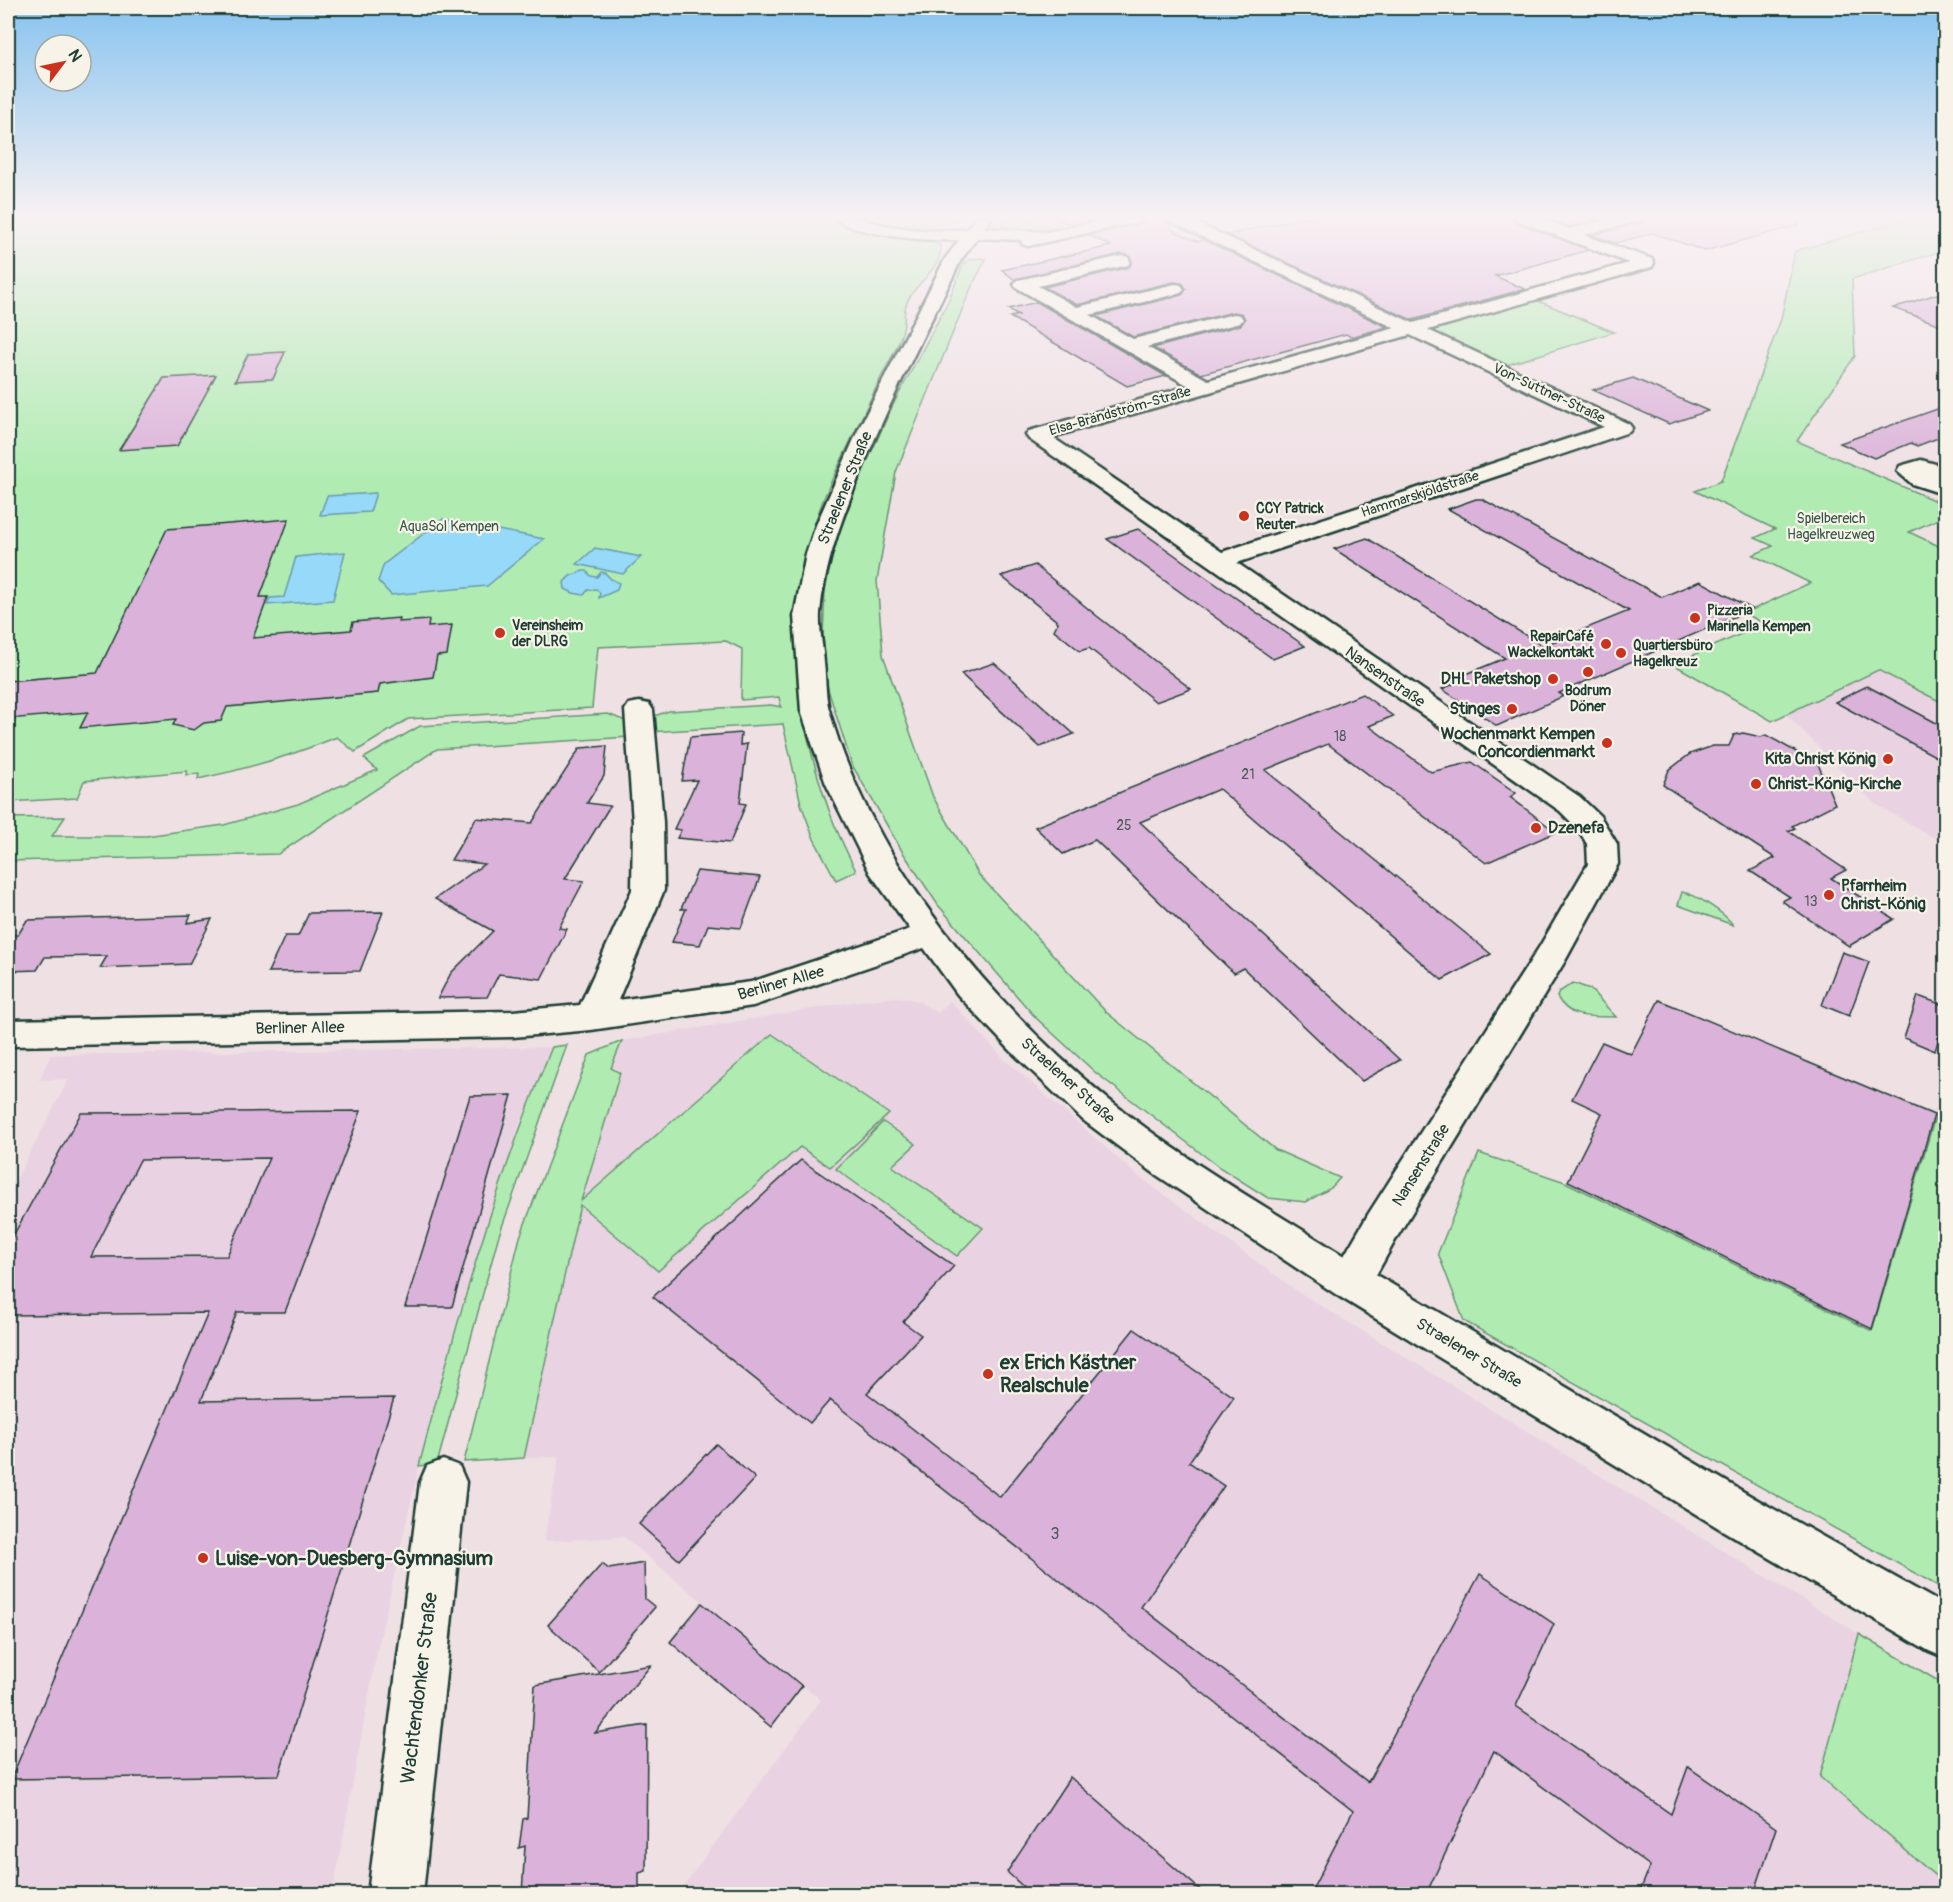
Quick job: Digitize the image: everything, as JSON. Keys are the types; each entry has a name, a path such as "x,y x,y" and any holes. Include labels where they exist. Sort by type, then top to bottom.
{"street":[{"name":"Straelener Straße","path":"937,306 869,428 827,525 818,554 807,616 815,711 841,784 886,873 970,986 1027,1046 1096,1110 1168,1163 1351,1282 1738,1514 1946,1634"},
{"name":"Elsa-Brändström-Straße","path":"1062,306 1204,387"},
{"path":"1075,313 1105,306"},
{"name":"Von-Suttner-Straße","path":"1361,306 1622,428"},
{"path":"1411,329 1494,306"},
{"path":"1131,345 1234,319"},
{"name":"Elsa-Brändström-Straße","path":"1036,435 1411,329"},
{"name":"Hammarskjöldstraße","path":"1219,561 1622,428"},
{"name":"Nansenstraße","path":"1036,435 1570,804 1589,823 1602,844 1603,864 1553,953 1383,1225 1351,1282"},
{"path":"1946,474 1921,466 1908,471 1920,479 1946,489"},
{"path":"591,1017 604,995 648,890 648,822 639,710"},
{"name":"Berliner Allee","path":"8,1033 513,1024 591,1017 753,994 931,934"},
{"name":"Wachtendonker Straße","path":"395,1894 443,1482"}],"shaded area":[{"name":"Kita Christ König","path":"1879,670 1945,704 1945,844 1874,803 1786,714"},
{"name":"ex Erich Kästner Realschule","path":"898,997 918,1001 938,1013 950,1001 1004,1059 1137,1175 1297,1291 1859,1634 1820,1777 1945,1884 1945,1894 680,1894 682,1888 821,1700 624,1537 544,1541 559,1457 524,1458 578,1211 620,1074 611,1068 622,1041 859,1001"},
{"name":"Luise-von-Duesberg-Gymnasium","path":"552,1047 522,1119 461,1305 419,1466 377,1651 334,1886 307,1894 8,1894 8,1195 69,1079 39,1080 51,1055"}],"green space":[{"name":"AquaSol Kempen","path":"8,306 907,306 903,330 898,344 830,484 815,524 804,565 799,606 797,648 800,690 807,732 830,813 856,871 836,880 814,839 801,804 783,724 649,732 651,717 669,711 771,705 781,707 779,697 741,700 742,649 726,641 598,647 592,708 408,719 355,752 337,737 269,761 198,779 199,774 186,775 187,771 84,781 77,798 8,802"},
{"path":"946,306 964,306 896,472 877,581 883,655 933,797 979,875 1106,1012 1276,1150 1340,1178 1331,1188 1306,1202 1268,1198 1219,1167 1096,1073 1036,1018 938,905 902,851 852,765 827,686 823,635 825,590 848,504 892,407"},
{"path":"1506,306 1550,306 1614,332 1500,367 1423,331"},
{"name":"Spielbereich Hagelkreuzweg","path":"1784,306 1853,306 1855,356 1797,441 1945,505 1945,516 1909,532 1945,549 1945,704 1878,670 1772,721 1673,664 1764,624 1745,613 1810,583 1753,555 1773,546 1755,538 1775,529 1695,491 1721,481 1781,319"},
{"path":"608,714 628,722 630,737 437,749 278,854 8,861 8,818 65,817 52,836 146,836 224,825 298,804 377,770 364,758 420,726"},
{"path":"1682,892 1695,896 1710,905 1733,925 1678,905"},
{"path":"1573,983 1590,989 1616,1017 1582,1016 1569,1010 1557,997 1559,992"},
{"path":"772,1034 889,1114 830,1167 800,1147 658,1271 580,1205 524,1458 464,1462 520,1237 589,1055 622,1041 611,1068 620,1073 581,1201"},
{"path":"567,1045 498,1238 437,1464 419,1466 462,1307 512,1150 552,1047"},
{"path":"1945,1083 1945,1590 1464,1321 1438,1253 1479,1153 1565,1182 1872,1331"},
{"path":"883,1122 916,1144 892,1166 983,1228 957,1256 836,1169"},
{"path":"1859,1634 1945,1685 1945,1884 1820,1777"}],"water":[{"path":"376,493 370,512 320,515 327,496"},
{"path":"443,519 544,539 487,586 391,595 378,581 384,564"},
{"path":"595,548 641,557 623,574 577,564"},
{"path":"345,552 333,600 267,605 270,598 284,597 296,557"},
{"path":"583,571 597,577 601,572 605,573 619,583 617,590 599,598 600,593 596,589 588,590 584,595 565,589 564,582 570,576"}],"building":[{"path":"1021,306 1044,306 1166,376 1127,386 1010,317 1019,315 1008,309"},
{"path":"1138,306 1342,306 1387,327 1351,337 1346,334 1201,374 1153,348 1241,325 1245,319 1242,314 1233,312 1133,337 1096,316"},
{"path":"1381,306 1464,306 1412,320"},
{"path":"1900,306 1946,306 1946,327 1893,308"},
{"path":"285,352 273,379 235,381 248,354"},
{"path":"216,375 177,446 119,450 164,378"},
{"path":"1633,378 1708,411 1669,424 1593,390"},
{"path":"1946,406 1946,435 1917,446 1911,443 1874,458 1840,443"},
{"path":"1482,499 1662,597 1700,581 1752,609 1559,693 1564,696 1497,726 1442,689 1456,683 1452,680 1505,658 1334,549 1367,538 1543,646 1629,611 1448,509"},
{"path":"289,519 260,597 268,597 253,638 351,630 353,622 399,618 398,622 429,620 428,627 452,625 447,655 437,656 433,677 380,684 378,693 227,707 221,721 204,723 194,730 173,725 176,719 80,728 88,712 8,719 8,681 97,673 167,529"},
{"path":"1138,529 1305,646 1273,659 1107,539"},
{"path":"1035,565 1191,689 1156,702 1089,648 1080,651 1054,630 1058,622 1001,576"},
{"path":"994,663 1074,734 1040,747 961,674"},
{"path":"1867,686 1946,728 1946,762 1835,702"},
{"path":"1362,694 1393,716 1369,726 1431,772 1472,762 1516,793 1510,797 1556,832 1486,863 1328,744 1265,770 1491,954 1442,980 1219,789 1140,822 1400,1060 1362,1081 1243,968 1234,973 1095,840 1063,854 1035,827"},
{"path":"741,733 740,745 747,744 740,803 746,804 730,843 677,838 681,830 674,829 697,780 682,781 690,737"},
{"path":"1743,733 1761,737 1766,735 1818,764 1835,804 1792,826 1795,828 1788,831 1846,870 1831,878 1894,919 1849,946 1782,901 1790,897 1750,871 1775,858 1663,785 1669,770 1690,754 1713,746 1729,746 1734,735"},
{"path":"607,746 604,776 587,803 610,806 565,879 584,881 559,928 567,929 541,979 499,974 487,997 438,998 451,973 493,931 435,899 484,864 451,860 476,818 532,823 580,748"},
{"path":"697,871 760,877 741,928 708,925 700,945 672,942 686,909 681,909"},
{"path":"383,912 360,971 268,972 285,936 298,936 309,913"},
{"path":"191,915 187,923 212,919 189,964 100,968 107,956 45,957 37,970 8,971 8,935 18,935 27,920"},
{"path":"1842,952 1869,962 1849,1016 1822,1005"},
{"path":"1918,996 1946,1006 1946,1015 1935,1051 1904,1038"},
{"path":"1659,1000 1934,1115 1872,1329 1568,1181 1602,1113 1572,1099 1602,1042 1631,1054"},
{"path":"512,1095 452,1307 405,1307 470,1096"},
{"path":"361,1111 285,1312 237,1312 201,1401 394,1398 279,1775 11,1779 208,1313 8,1315 8,1245 81,1113","holes":["269,1158 227,1256 91,1257 140,1160"]},
{"path":"801,1160 954,1266 903,1322 921,1335 867,1393 1000,1497 1134,1329 1234,1397 1189,1462 1224,1486 1141,1607 1368,1782 1480,1574 1554,1624 1516,1706 1671,1814 1688,1767 1776,1828 1754,1894 1639,1894 1650,1866 1494,1751 1426,1894 1310,1894 1353,1811 830,1400 810,1423 653,1297"},
{"path":"716,1444 755,1478 679,1560 639,1524"},
{"path":"644,1563 645,1599 655,1607 599,1672 548,1625 602,1564 609,1569"},
{"path":"702,1603 802,1686 771,1727 670,1642"},
{"path":"651,1665 595,1733 647,1725 646,1871 639,1873 639,1894 522,1894 525,1846 519,1848 523,1819 527,1818 535,1685"},
{"path":"1070,1777 1205,1894 1031,1894 1007,1872"}],"place":[{"name":"CCY Patrick Reuter","path":"1244,516"},
{"name":"Pizzeria Marinella Kempen","path":"1695,618"},
{"name":"Vereinsheim der DLRG","path":"500,633"},
{"name":"RepairCafé Wackelkontakt","path":"1606,644"},
{"name":"Quartiersbüro Hagelkreuz","path":"1621,653"},
{"name":"Bodrum Döner","path":"1588,672"},
{"name":"DHL Paketshop","path":"1553,679"},
{"name":"Stinges","path":"1512,709"},
{"name":"Wochenmarkt Kempen Concordienmarkt","path":"1607,743"},
{"name":"Kita Christ König","path":"1888,759"},
{"name":"Christ-König-Kirche","path":"1756,784"},
{"name":"Dzenefa","path":"1536,828"},
{"name":"Pfarrheim Christ-König","path":"1829,895"},
{"name":"ex Erich Kästner Realschule","path":"988,1374"},
{"name":"Luise-von-Duesberg-Gymnasium","path":"203,1558"}]}
